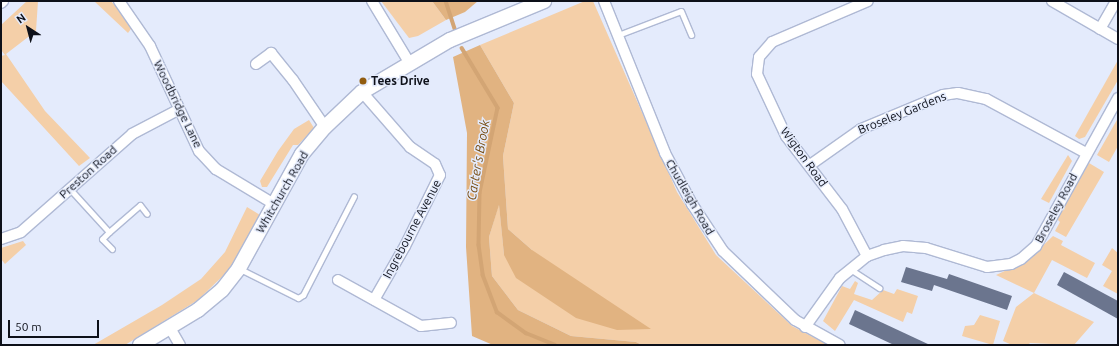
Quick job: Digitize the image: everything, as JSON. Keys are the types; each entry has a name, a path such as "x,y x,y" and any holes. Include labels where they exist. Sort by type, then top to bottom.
{"street":[{"name":"Woodbridge Lane","path":"119,1 150,46 178,110 199,151 216,169 274,204"},
{"path":"372,1 409,62"},
{"name":"Whitchurch Road","path":"140,345 170,328 222,290 239,268 292,170 325,127 362,92 409,62 450,40 544,1"},
{"name":"Chudleigh Road","path":"604,1 665,153 692,204 723,251 805,327 840,345"},
{"name":"Wigton Road","path":"867,256 842,209 810,165 786,136 768,101 758,74 759,57 772,42 785,34 868,1"},
{"path":"1052,1 1118,39"},
{"path":"1100,29 1116,1"},
{"path":"256,64 271,53 293,80 325,127"},
{"name":"Ingrebourne Avenue","path":"362,92 410,147 435,164 440,175 405,246 374,300"},
{"name":"Broseley Gardens","path":"810,165 861,128 942,95 958,93 986,99 1086,153"},
{"name":"Broseley Road","path":"805,327 840,278 849,269 867,256 884,250 910,247 926,248 987,267 1012,264 1036,246 1086,153 1118,98"},
{"name":"Preston Road","path":"1,239 21,232 69,188 132,134 178,110"},
{"path":"338,280 421,326 451,323"},
{"path":"170,328 180,345"}],"lane":[{"path":"618,35 681,11 691,35"},
{"path":"69,188 109,232"},
{"path":"239,268 298,298 303,295 354,196"},
{"path":"112,249 102,239 109,232 140,205 147,214"},
{"path":"849,269 879,288"}],"shaded area":[{"path":"27,1 38,1 36,31 6,54 45,111 90,158 79,166 1,81 1,56 5,55 1,50 1,25"},
{"path":"94,1 111,1 133,26 128,33"},
{"path":"381,1 432,1 446,20 418,36 409,38"},
{"path":"432,1 478,1 465,12 446,20"},
{"path":"585,1 593,1 677,192 716,255 792,326 828,345 642,345 636,342 571,336 518,310 492,276 489,237 499,204 504,255 532,250 508,229 503,156 514,103 480,45"},
{"path":"480,45 514,103 503,156 508,229 532,250 651,329 617,330 576,318 516,278 504,255 499,205 489,237 492,276 518,310 571,336 636,342 642,345 493,345 472,336 466,247 467,133 453,57"},
{"path":"1118,60 1118,80 1085,137 1079,139 1075,136"},
{"path":"1118,118 1118,146 1109,162 1097,155"},
{"path":"309,120 314,128 298,145 293,145 267,187 262,187 260,181 278,151 294,129"},
{"path":"1068,155 1072,161 1049,203 1041,199"},
{"path":"1089,163 1104,172 1066,237 1055,231 1060,222 1057,219"},
{"path":"247,207 260,215 244,248 230,269 198,300 125,345 93,345 162,305 201,279 225,252"},
{"path":"1053,236 1063,241 1061,245 1095,263 1087,278 1052,260 1034,293 996,275 1027,261"},
{"path":"23,241 26,245 5,264 1,259 1,248"},
{"path":"1112,248 1118,253 1118,294 1103,286 1112,271 1102,265"},
{"path":"855,281 858,283 854,294 872,300 883,290 894,294 897,289 918,296 912,314 907,312 903,322 854,300 835,331 823,321 842,286 850,289"},
{"path":"1034,293 1094,322 1074,345 1030,343 1028,345 1012,345 1003,341 1016,307"},
{"path":"980,315 1000,321 993,345 962,336 965,326 974,325"}],"building":[{"path":"906,267 947,279 949,274 1012,296 1007,310 934,285 932,291 901,282"},
{"path":"1064,272 1118,301 1118,319 1057,285"},
{"path":"855,310 930,345 894,345 849,324"}],"waterway":[{"name":"Carter's Brook","path":"446,1 457,34"},
{"name":"Carter's Brook","path":"462,48 498,108 480,193 479,245 483,275 497,312 526,333 555,345"}],"place":[{"name":"Tees Drive","path":"363,81"}]}
